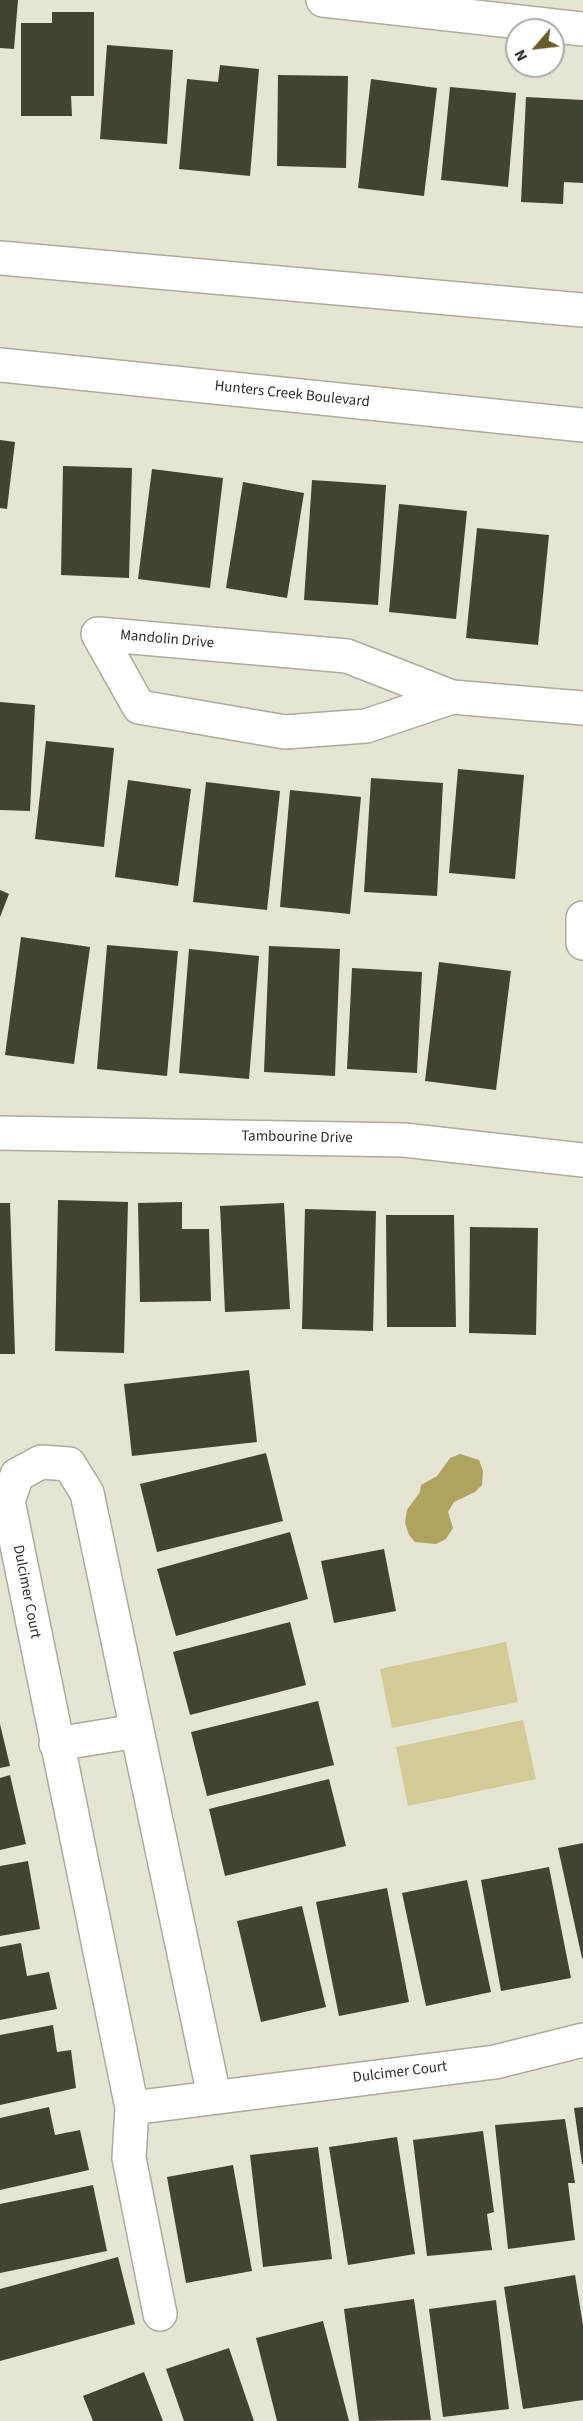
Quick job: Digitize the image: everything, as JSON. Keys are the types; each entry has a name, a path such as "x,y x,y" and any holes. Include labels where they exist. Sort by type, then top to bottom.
{"street":[{"path":"323,0 583,29"},
{"path":"0,258 583,310"},
{"name":"Hunters Creek Boulevard","path":"0,365 583,425"},
{"name":"Mandolin Drive","path":"452,697 366,726 285,732 139,707 98,634 347,656 452,697 583,708"},
{"path":"583,918 583,943"},
{"name":"Tambourine Drive","path":"4,1130 404,1140 583,1160"},
{"name":"Dulcimer Court","path":"214,2096 87,1492 69,1464 41,1462 17,1475 8,1501 132,2108 495,2062 583,2040"},
{"path":"56,1744 137,1731"},
{"path":"132,2108 129,2158 160,2314"}],"shaded area":[{"path":"460,1454 479,1460 483,1471 482,1485 475,1492 454,1502 448,1512 453,1528 446,1539 436,1544 415,1542 409,1535 405,1523 407,1510 420,1492 421,1485 437,1476 450,1458"},
{"path":"506,1642 518,1702 392,1728 380,1669"},
{"path":"523,1720 536,1779 408,1806 396,1747"}],"building":[{"path":"0,0 18,0 14,49 0,48"},
{"path":"52,12 94,12 94,96 71,96 72,116 21,116 21,23 52,23"},
{"path":"107,45 173,50 167,144 100,139"},
{"path":"220,65 259,69 250,176 179,169 187,79 218,82"},
{"path":"278,75 348,76 346,168 277,166"},
{"path":"371,79 437,88 424,196 358,188"},
{"path":"450,87 516,93 508,187 441,180"},
{"path":"526,97 583,100 583,183 564,182 563,204 521,202"},
{"path":"0,440 15,442 7,509 0,508"},
{"path":"63,466 132,468 129,578 61,575"},
{"path":"152,469 223,478 210,588 138,579"},
{"path":"312,480 386,485 378,605 304,600"},
{"path":"243,482 304,493 287,598 226,588"},
{"path":"399,504 467,511 456,619 389,612"},
{"path":"477,528 549,535 538,645 466,638"},
{"path":"0,702 35,705 30,811 0,810"},
{"path":"46,741 114,748 104,847 35,839"},
{"path":"458,769 524,775 515,879 449,873"},
{"path":"371,778 443,783 437,896 364,892"},
{"path":"128,780 191,789 178,886 115,877"},
{"path":"206,782 280,791 267,910 193,902"},
{"path":"290,790 361,797 350,914 280,907"},
{"path":"0,890 9,894 0,917"},
{"path":"21,937 90,947 74,1064 5,1055"},
{"path":"107,945 178,951 167,1076 97,1069"},
{"path":"269,946 340,949 335,1076 264,1072"},
{"path":"189,949 259,956 249,1079 179,1073"},
{"path":"439,962 511,971 496,1090 425,1081"},
{"path":"352,968 422,972 417,1073 347,1069"},
{"path":"58,1200 128,1202 124,1353 55,1351"},
{"path":"182,1202 182,1229 209,1229 211,1301 140,1302 138,1203"},
{"path":"0,1203 10,1203 15,1354 0,1354"},
{"path":"284,1203 290,1309 225,1312 220,1206"},
{"path":"305,1209 376,1211 373,1331 302,1329"},
{"path":"386,1215 454,1215 456,1327 387,1327"},
{"path":"470,1227 538,1228 536,1335 469,1333"},
{"path":"249,1370 257,1442 132,1456 124,1384"},
{"path":"266,1453 283,1521 157,1552 140,1484"},
{"path":"290,1532 308,1599 176,1636 157,1569"},
{"path":"384,1549 396,1611 334,1623 321,1561"},
{"path":"290,1622 306,1685 190,1715 173,1652"},
{"path":"318,1701 334,1765 207,1796 191,1732"},
{"path":"0,1724 10,1766 0,1768"},
{"path":"10,1775 26,1844 0,1850 0,1778"},
{"path":"329,1779 346,1846 225,1876 209,1809"},
{"path":"583,1843 583,1958 582,1958 558,1848"},
{"path":"28,1861 40,1929 0,1936 0,1866"},
{"path":"549,1867 571,1978 501,1991 481,1880"},
{"path":"467,1880 491,1992 426,2006 402,1893"},
{"path":"387,1888 409,2002 339,2016 316,1902"},
{"path":"302,1906 326,2007 261,2022 237,1921"},
{"path":"21,1943 27,1976 49,1972 57,2009 0,2020 0,1947"},
{"path":"53,2025 57,2052 71,2050 76,2088 0,2105 0,2035"},
{"path":"49,2107 55,2135 80,2130 89,2170 0,2190 0,2118"},
{"path":"583,2107 583,2164 582,2164 574,2108"},
{"path":"565,2119 575,2183 568,2183 575,2240 508,2249 495,2125"},
{"path":"483,2131 494,2212 487,2214 492,2250 427,2256 413,2140"},
{"path":"397,2137 415,2254 348,2265 329,2147"},
{"path":"318,2147 332,2259 263,2267 250,2155"},
{"path":"233,2165 252,2271 186,2283 167,2177"},
{"path":"93,2185 107,2251 0,2273 0,2204"},
{"path":"118,2257 135,2324 0,2361 0,2289"},
{"path":"575,2275 583,2325 583,2400 523,2409 504,2287"},
{"path":"414,2299 431,2420 359,2421 344,2309"},
{"path":"496,2300 509,2409 443,2417 429,2309"},
{"path":"323,2321 349,2421 277,2421 256,2338"},
{"path":"229,2348 254,2421 184,2421 166,2369"},
{"path":"144,2372 163,2421 93,2421 83,2396"}]}
